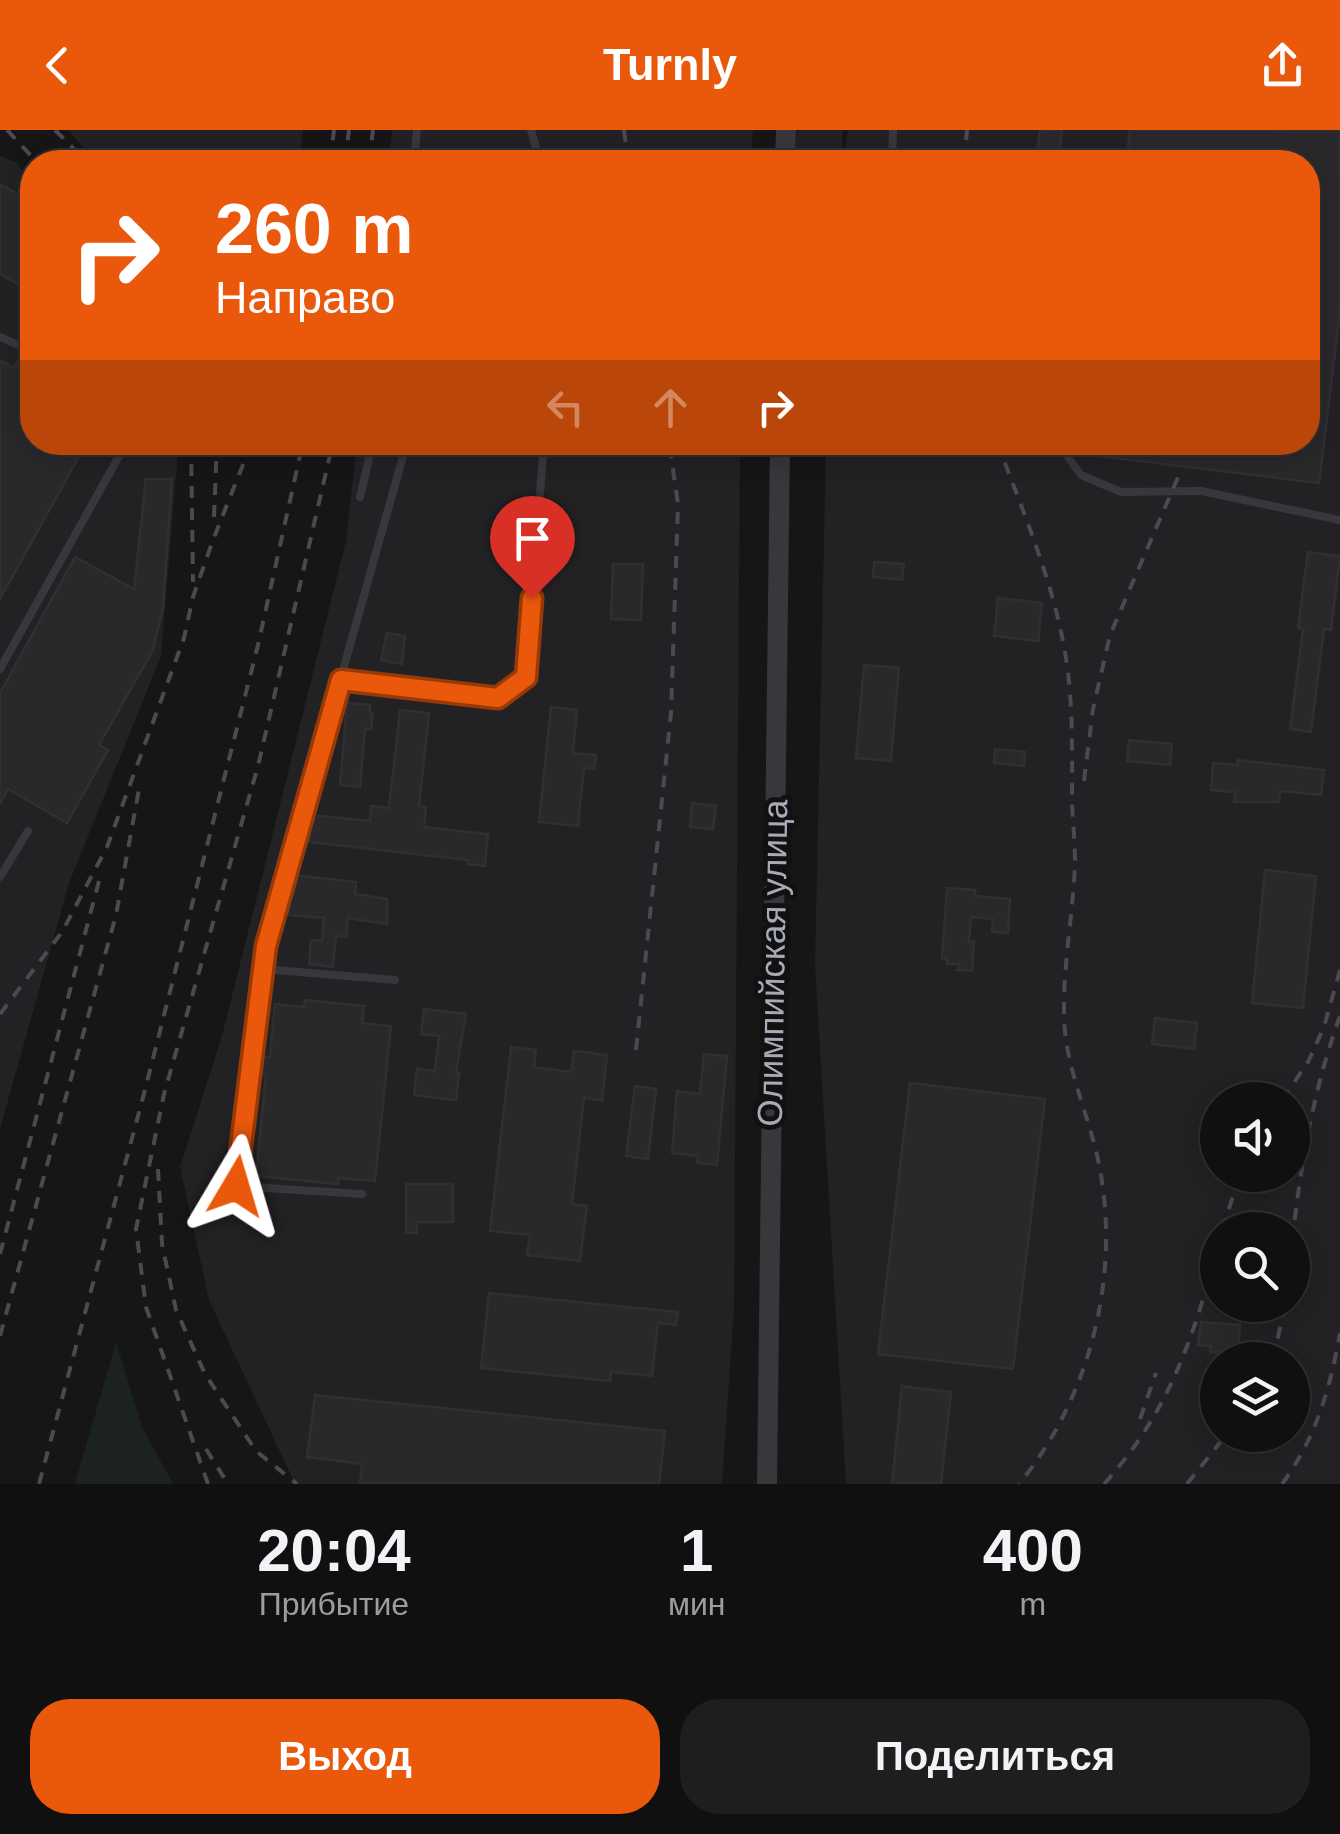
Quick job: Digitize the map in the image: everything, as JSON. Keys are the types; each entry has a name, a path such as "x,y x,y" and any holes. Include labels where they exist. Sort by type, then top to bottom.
{"street":[{"name":"Олимпийская улица","path":"767,1484 780,455"}],"lane":[{"path":"0,669 120,455"},
{"path":"360,497 370,455"},
{"path":"362,1194 236,1186 266,946 404,455"},
{"path":"341,680 498,698 526,677 543,455"},
{"path":"1067,455 1081,475 1121,492 1201,491 1340,520"},
{"path":"0,878 28,831"},
{"path":"263,970 396,980"}],"shaded area":[{"path":"68,130 303,130 300,150 86,150"},
{"path":"392,130 753,130 752,150 390,150"},
{"path":"797,130 843,130 842,150 796,150"},
{"path":"848,130 1340,130 1340,1484 846,1484 815,966 826,455 1320,455 1320,150 846,150"},
{"path":"0,156 20,168 20,455 178,455 161,656 69,883 0,1129"},
{"path":"356,455 740,455 734,1308 722,1484 295,1484 209,1300 180,1167 222,1036 346,541"},
{"path":"116,1342 142,1427 173,1484 75,1484"}],"building":[{"path":"1040,130 1062,130 1060,150 1038,150"},
{"path":"1130,130 1340,130 1340,311 1319,483 1090,455 1320,455 1320,150 1128,150"},
{"path":"0,184 20,195 20,285 0,274"},
{"path":"20,357 20,455 80,455 0,599 0,360 14,368"},
{"path":"146,479 172,479 163,608 153,650 99,745 108,750 67,823 8,789 0,804 0,693 75,557 134,589"},
{"path":"1308,552 1340,556 1331,630 1324,629 1311,732 1290,729"},
{"path":"874,562 904,564 902,580 873,577"},
{"path":"613,564 643,564 641,620 611,619"},
{"path":"998,598 1042,603 1038,641 994,636"},
{"path":"387,633 405,636 402,664 381,660"},
{"path":"864,665 899,668 891,761 856,758"},
{"path":"347,703 370,705 373,714 371,729 365,729 360,787 340,785"},
{"path":"551,707 577,710 573,753 596,755 594,769 584,768 578,826 539,822"},
{"path":"400,710 429,713 419,806 426,807 424,827 488,834 485,866 467,864 468,860 309,842 312,815 370,821 371,806 389,808"},
{"path":"1129,740 1172,744 1170,765 1127,761"},
{"path":"995,749 1025,752 1024,766 994,763"},
{"path":"1238,760 1324,770 1321,795 1280,791 1279,802 1234,802 1235,792 1211,790 1213,763 1238,765"},
{"path":"692,803 716,806 713,829 690,827"},
{"path":"1265,870 1316,876 1303,1008 1252,1003"},
{"path":"293,875 356,882 355,894 387,899 387,924 348,918 346,937 336,936 333,967 309,964 311,940 322,941 324,918 288,915"},
{"path":"947,888 975,890 975,896 1010,899 1008,933 992,932 993,919 971,917 972,971 957,970 960,964 947,964 947,958 942,958"},
{"path":"305,1000 364,1006 362,1023 391,1026 375,1181 338,1178 338,1184 256,1176 266,1075 257,1075 260,1056 270,1057 275,1004 304,1007"},
{"path":"424,1009 466,1014 456,1073 456,1100 414,1095 417,1069 435,1071 439,1036 421,1034"},
{"path":"1155,1018 1197,1023 1194,1049 1152,1044"},
{"path":"511,1047 536,1050 534,1067 571,1072 574,1051 607,1055 602,1100 584,1098 572,1204 587,1206 580,1261 527,1255 530,1235 490,1231"},
{"path":"704,1054 727,1056 717,1165 697,1163 698,1156 672,1153 677,1091 700,1094"},
{"path":"910,1083 1045,1099 1013,1369 878,1354"},
{"path":"635,1086 656,1089 648,1159 626,1156"},
{"path":"406,1184 453,1184 453,1222 417,1222 417,1233 406,1233"},
{"path":"489,1293 678,1312 676,1325 658,1323 652,1376 611,1372 610,1381 481,1368"},
{"path":"1201,1322 1240,1325 1238,1342 1198,1345"},
{"path":"902,1386 951,1392 941,1484 892,1484"},
{"path":"315,1395 665,1431 659,1484 360,1484 362,1464 307,1457"}],"railway":[{"path":"7,130 26,150"},
{"path":"55,130 75,150"},
{"path":"332,150 334,130"},
{"path":"346,150 349,130"},
{"path":"370,150 373,130"},
{"path":"624,130 626,150"},
{"path":"965,150 967,130"},
{"path":"191,455 193,582"},
{"path":"214,517 216,455"},
{"path":"0,1014 62,932 107,847 184,638 193,597 213,540 247,455"},
{"path":"39,1484 145,1090 258,645 300,455"},
{"path":"208,1484 146,1307 136,1229 164,1094 258,766 330,455"},
{"path":"636,1050 671,713 678,504 671,455"},
{"path":"1002,455 1041,560 1065,651 1071,712 1075,864 1065,978 1065,1034 1097,1155 1106,1242 1103,1286 1083,1371 1066,1411 1019,1484"},
{"path":"1084,781 1093,709 1110,635 1179,475"},
{"path":"0,1336 116,915 139,789"},
{"path":"0,1254 99,881"},
{"path":"1294,1082 1324,1027 1340,970"},
{"path":"1296,1212 1309,1128 1340,1016"},
{"path":"158,1169 162,1244 176,1310 205,1374 256,1451 297,1484"},
{"path":"1228,1212 1234,1192"},
{"path":"1104,1484 1127,1457 1162,1402 1200,1310"},
{"path":"1277,1342 1281,1322"},
{"path":"1282,1484 1304,1449 1320,1412 1340,1333"},
{"path":"1140,1419 1156,1373"},
{"path":"206,1449 228,1484"},
{"path":"1187,1484 1212,1452"}],"route":[{"path":"236,1186 266,946 341,680 498,698 526,677 532,598"}]}
